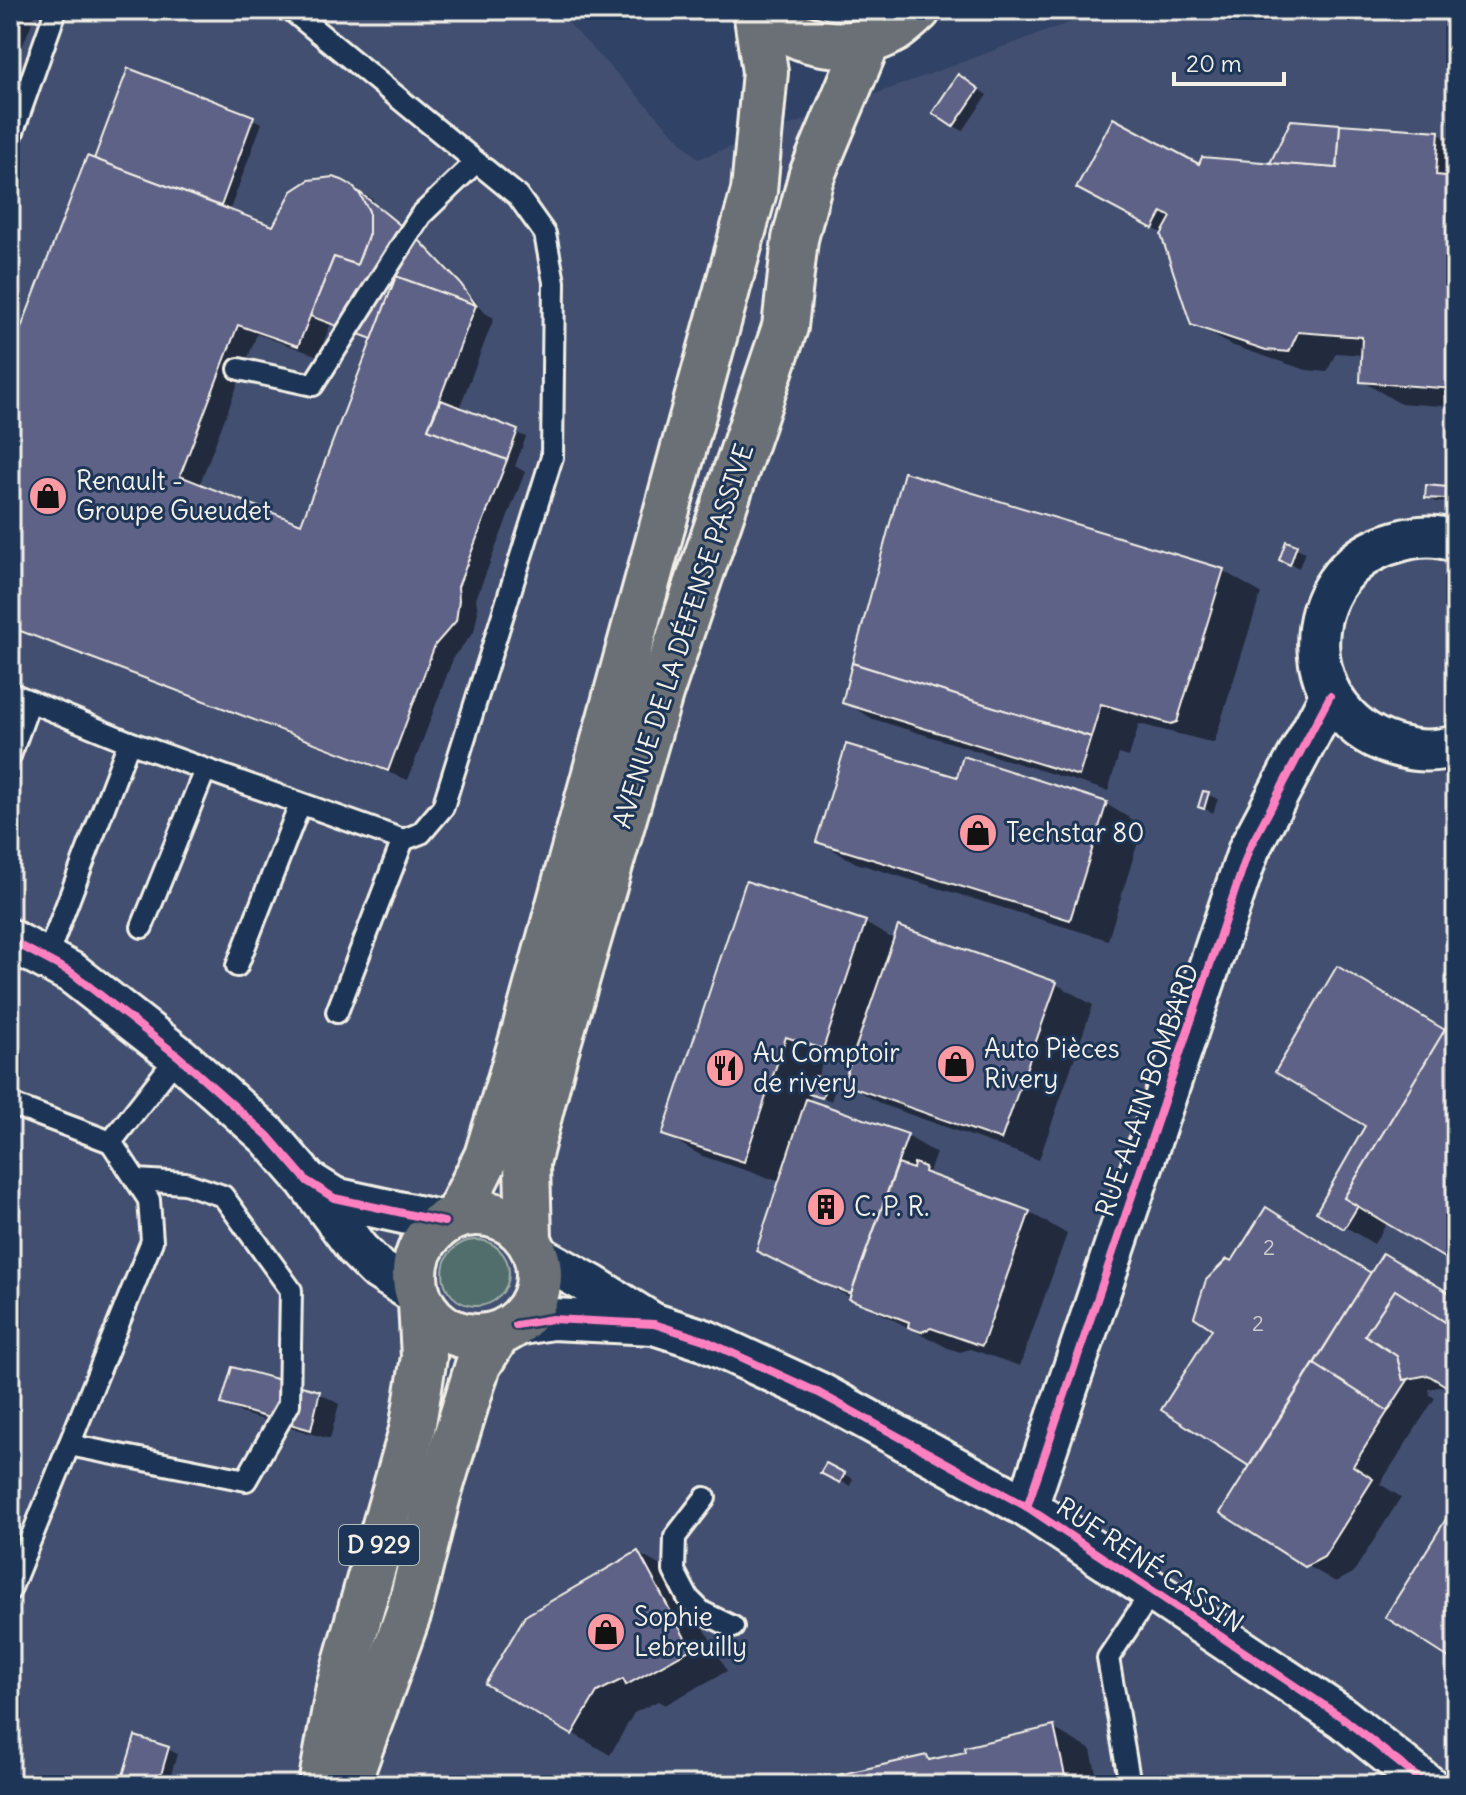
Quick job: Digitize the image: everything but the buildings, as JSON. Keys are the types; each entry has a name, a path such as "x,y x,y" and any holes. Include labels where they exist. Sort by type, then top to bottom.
{"main road":[{"path":"759,10 794,35 818,43 843,45 868,41 896,29 918,10"},
{"name":"AVENUE DE LA DÉFENSE PASSIVE","path":"451,1219 487,1156 520,1048 754,191 765,72 759,10"},
{"name":"AVENUE DE LA DÉFENSE PASSIVE","path":"533,1247 527,1163 554,1057 660,694 785,327 795,239 811,177 868,41"},
{"path":"477,1212 497,1215 514,1224 533,1247 540,1274 538,1294 529,1311 507,1330 480,1338 462,1337 445,1330 431,1318 419,1299 414,1275 418,1254 428,1236 451,1219 477,1212"},
{"name":"D 929","path":"321,1785 339,1687 412,1430 424,1357 419,1299"},
{"name":"D 929","path":"347,1785 409,1612 438,1495 478,1365 507,1330"}],"street":[{"path":"1456,542 1448,538 1413,537 1379,546 1350,566 1329,594 1318,628 1318,663 1330,696 1352,724 1382,743 1417,751 1456,746"},
{"name":"RUE ALAIN BOMBARD","path":"1027,1507 1249,849 1330,696"},
{"path":"10,940 72,973 178,1056 268,1136 307,1181 358,1250 376,1268 419,1299"},
{"path":"307,1181 334,1198 451,1219"},
{"path":"533,1247 654,1324"},
{"name":"RUE RENÉ CASSIN","path":"507,1330 552,1319 654,1324 704,1340 819,1393 1027,1507 1343,1718 1427,1785"}],"lane":[{"path":"10,140 56,10"},
{"path":"10,693 129,742 403,840 421,833 443,807 552,457 554,282 545,234 518,196 291,10"},
{"path":"239,369 313,385 421,215 476,162"},
{"path":"10,756 30,701"},
{"path":"46,959 129,742"},
{"path":"142,927 205,770"},
{"path":"237,966 300,804"},
{"path":"337,1012 403,840"},
{"path":"111,1142 178,1056"},
{"path":"10,1104 111,1142 149,1200 152,1241 10,1590"},
{"path":"69,1445 246,1480 289,1404 291,1290 223,1196 185,1183 136,1180"},
{"path":"705,1498 675,1537 674,1571 688,1598 702,1612 733,1627"},
{"path":"1130,1785 1108,1658 1153,1590"}],"shaded area":[{"path":"10,10 556,10 698,159 1104,10 1456,12 1456,1744 1444,1763 1456,1773 1456,1785 10,1785"}],"green space":[{"path":"476,1240 489,1243 499,1250 506,1260 509,1273 506,1286 499,1296 489,1303 476,1306 463,1303 453,1296 446,1286 443,1273 446,1260 453,1250 463,1243"}],"cycle path":[{"path":"1027,1507 1249,849 1330,696"},
{"path":"10,940 72,973 178,1056 268,1136 307,1181 334,1198 444,1222"},
{"path":"516,1325 552,1319 654,1324 704,1340 819,1393 1027,1507 1343,1718 1427,1785"}],"place":[{"name":"Renault - Groupe Gueudet","path":"48,496"},
{"name":"Techstar 80","path":"978,833"},
{"name":"Auto Pièces Rivery","path":"956,1064"},
{"name":"Au Comptoir de rivery","path":"725,1068"},
{"name":"C. P. R.","path":"826,1207"},
{"name":"Sophie Lebreuilly","path":"606,1632"}]}
